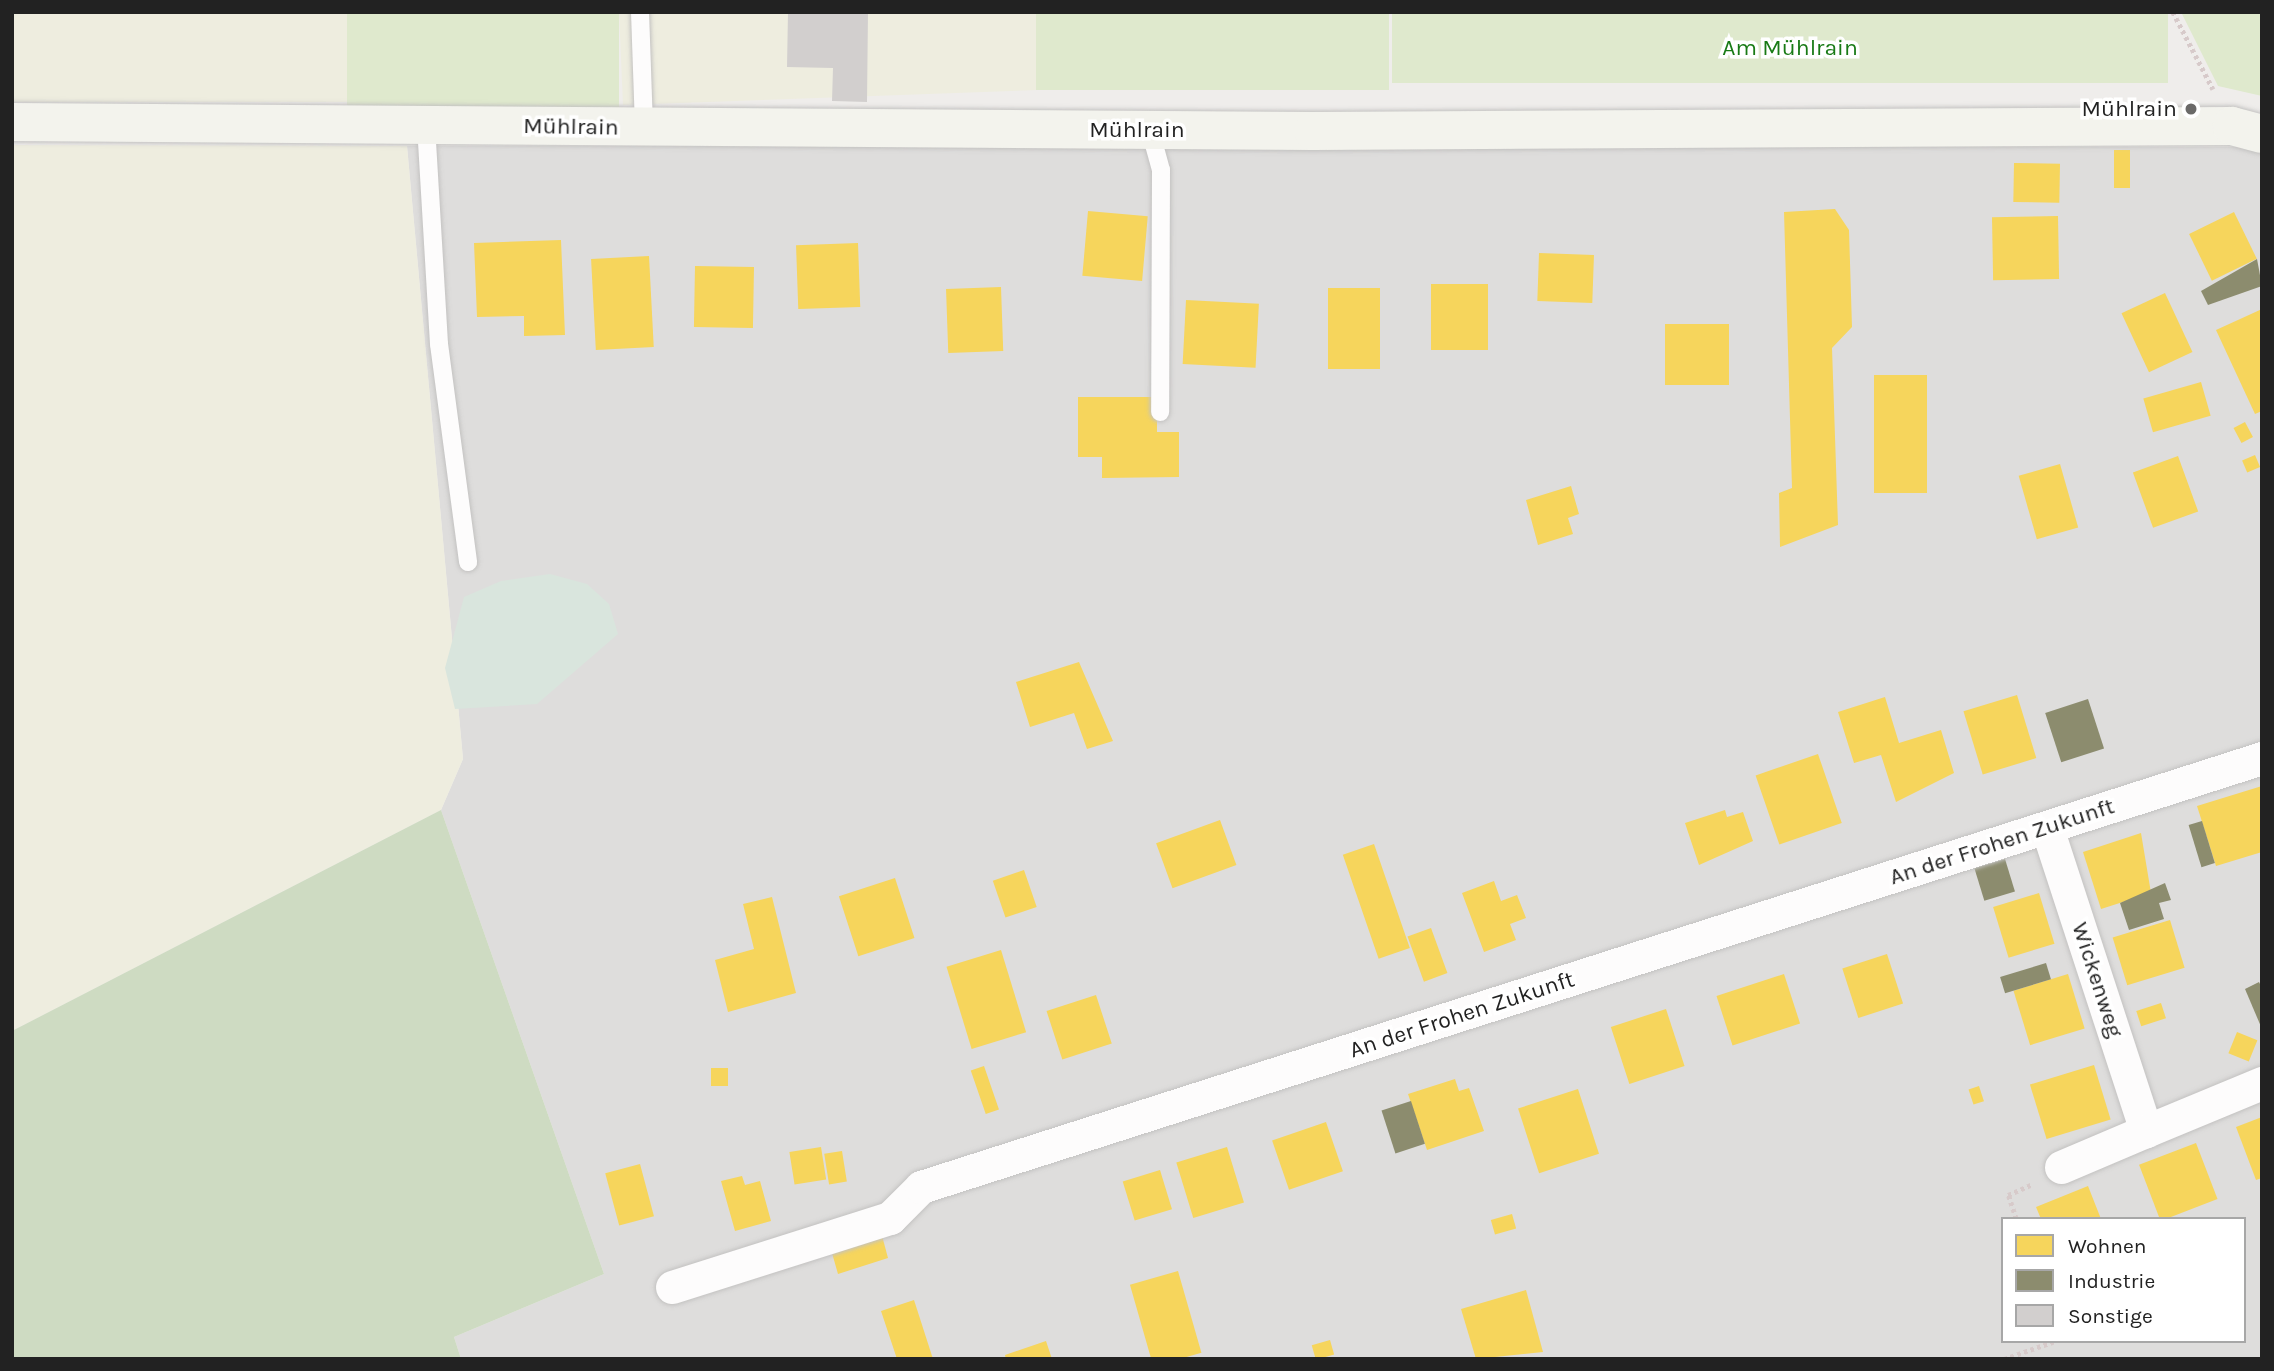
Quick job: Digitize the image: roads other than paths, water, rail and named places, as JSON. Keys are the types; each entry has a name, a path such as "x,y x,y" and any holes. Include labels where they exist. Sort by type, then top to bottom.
{"street":[{"name":"Mühlrain","path":"12,122 645,129 2247,130"},
{"name":"An der Frohen Zukunft","path":"672,1287 890,1217 921,1187 2262,758"},
{"name":"Wickenweg","path":"2047,828 2146,1131"},
{"path":"2061,1167 2262,1083"}],"lane":[{"path":"640,12 645,129"},
{"path":"426,125 439,344 468,562"},
{"path":"1150,130 1161,170 1160,412"}],"place":[{"name":"Mühlrain","path":"2191,109"}],"park label":[{"name":"Am Mühlrain","path":"1790,48"}]}
